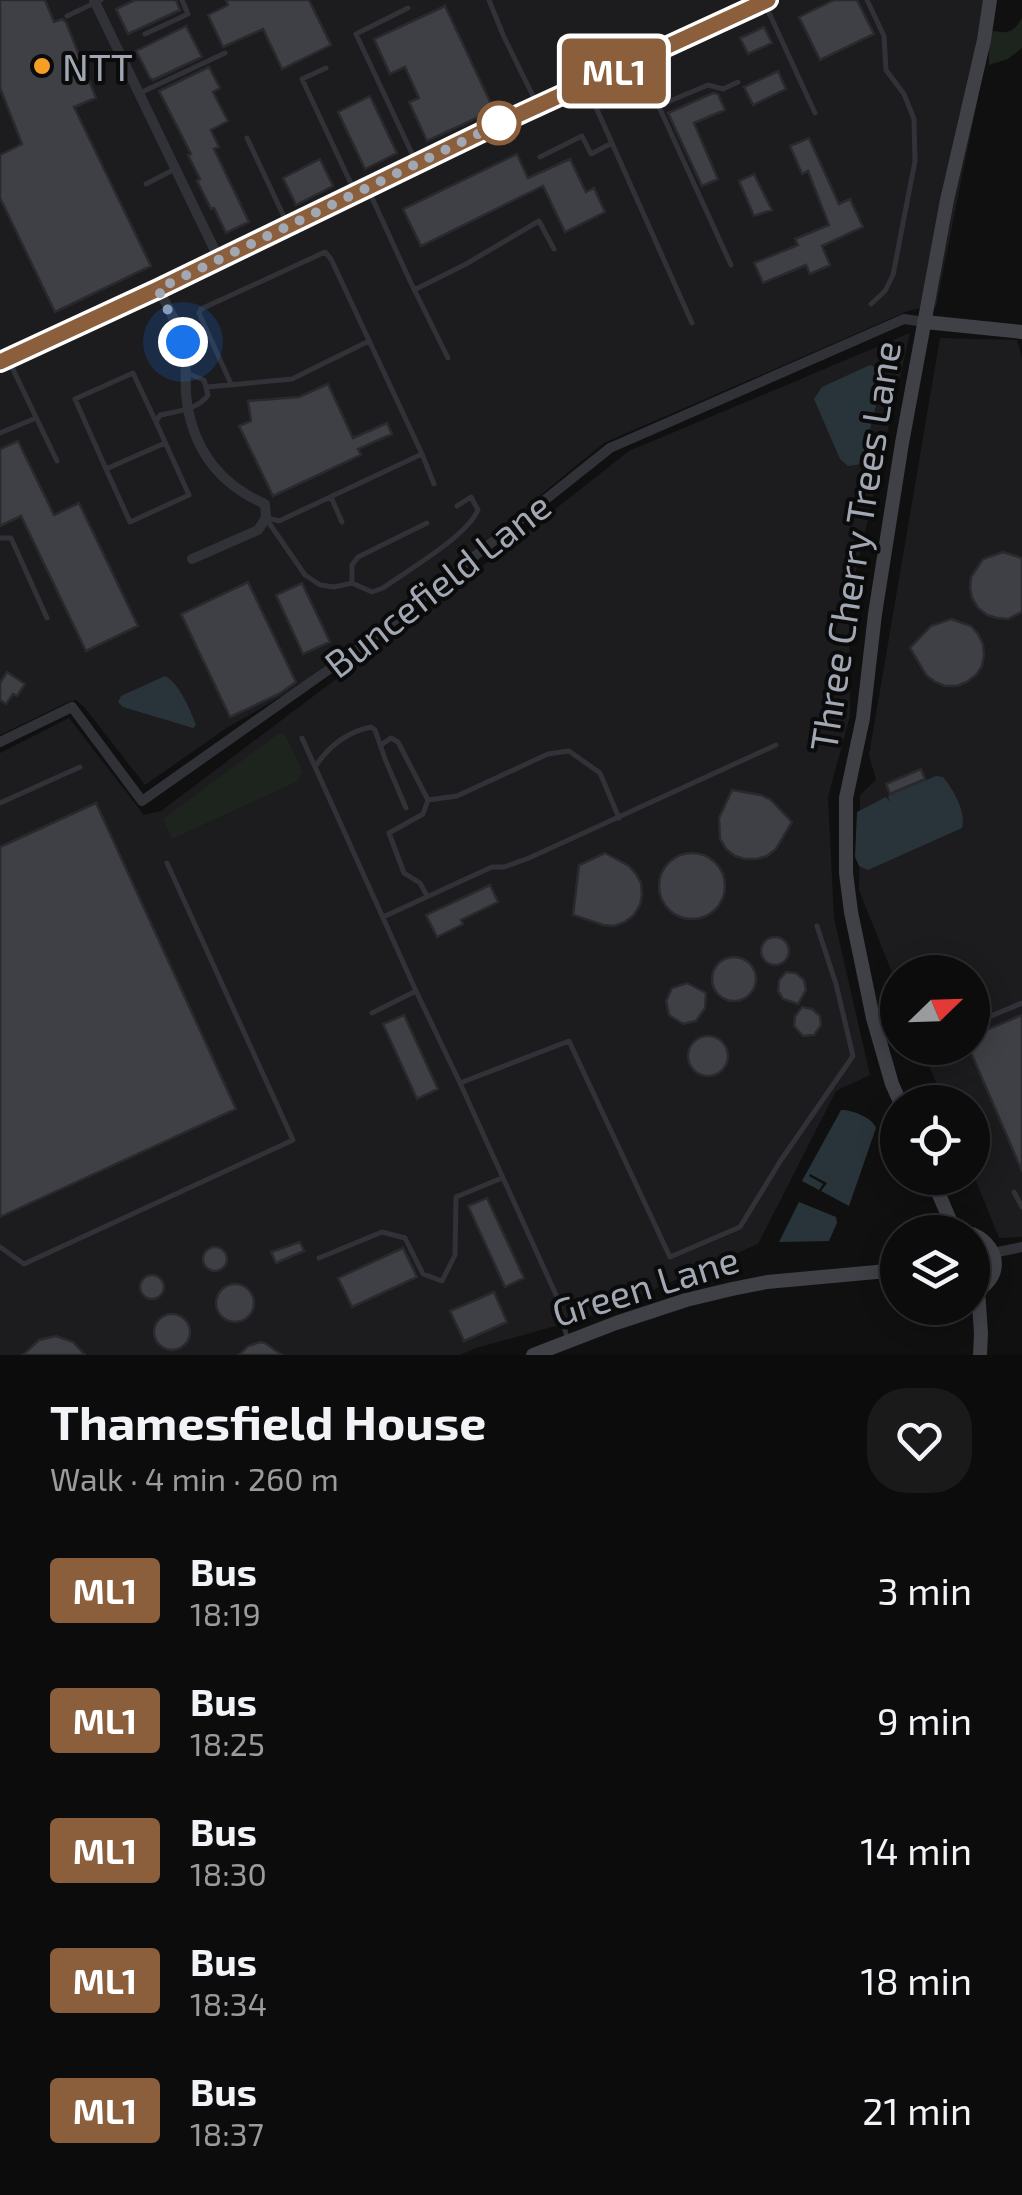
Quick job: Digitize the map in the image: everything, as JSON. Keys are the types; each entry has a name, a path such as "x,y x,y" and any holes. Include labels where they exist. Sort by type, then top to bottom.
{"street":[{"name":"Three Cherry Trees Lane","path":"892,1085 873,1018 851,912 845,810 902,443 947,200 990,0"},
{"path":"97,1 219,259"},
{"path":"4,360 766,1"},
{"path":"158,289 183,342 188,409 198,444 211,464 253,499 265,504 266,518 258,530 192,559"},
{"name":"Buncefield Lane","path":"0,742 72,708 142,801 362,646 610,448 904,319 924,322"},
{"path":"924,322 1022,332"},
{"path":"993,1253 1022,1247"},
{"path":"990,1249 995,1262 990,1280"},
{"name":"Green Lane","path":"533,1355 686,1300 732,1288 880,1272"},
{"path":"980,1325 980,1355"}],"lane":[{"path":"144,34 188,14 182,0"},
{"path":"489,0 538,106"},
{"path":"867,0 884,36 886,70 904,94 914,119 916,161 894,275 886,291 872,304"},
{"path":"67,16 97,1"},
{"path":"766,1 815,112"},
{"path":"408,8 356,34 416,163"},
{"path":"139,94 225,53"},
{"path":"638,60 731,264"},
{"path":"326,68 302,79 448,358"},
{"path":"658,106 708,85 723,88 738,82"},
{"path":"585,84 692,323"},
{"path":"540,157 582,136 591,154 612,143"},
{"path":"247,138 289,226"},
{"path":"146,184 176,169"},
{"path":"414,290 539,221 554,249"},
{"path":"232,384 199,313 201,309 325,252 434,484"},
{"path":"208,387 292,379 369,342"},
{"path":"4,360 57,461"},
{"path":"133,373 156,422 188,495 130,522 74,399 133,373"},
{"path":"156,422 160,415 204,402 208,387 204,380 186,374"},
{"path":"0,433 36,418"},
{"path":"106,468 165,443"},
{"path":"266,518 279,521 422,454"},
{"path":"331,497 342,522"},
{"path":"266,518 305,575 320,585 352,583 376,592 472,522 478,510 471,497 457,506"},
{"path":"352,583 352,565 358,557 427,523"},
{"path":"0,538 10,538 46,618"},
{"path":"315,766 333,744 371,727 376,730 406,808"},
{"path":"302,738 557,1298 568,1341"},
{"path":"380,745 392,738 398,742 428,800 423,814 389,832 404,873 420,882 427,896"},
{"path":"382,917 492,867 530,858 776,745"},
{"path":"428,800 457,796 548,754 569,750 600,773 619,818"},
{"path":"0,803 80,767"},
{"path":"0,1247 24,1264 293,1140 167,863"},
{"path":"460,1082 570,1041 670,1257 722,1235 740,1227 853,1056 818,926"},
{"path":"372,1013 416,991"},
{"path":"990,1016 1022,1003"},
{"path":"319,1258 382,1232 405,1238 423,1274 442,1281 455,1255 456,1197 502,1178"},
{"path":"1014,1192 1022,1207"}],"shaded area":[{"path":"0,0 984,0 989,42 936,307 908,311 604,443 431,585 291,691 225,729 145,785 76,700 0,735"},
{"path":"1022,18 1022,48 1008,59 989,65 989,30 1008,32"},
{"path":"910,333 849,602 850,716 828,797 834,918 870,1075 836,1091 758,1244 595,1315 460,1355 0,1355 0,753 69,718 144,815 161,811 629,451"},
{"path":"940,338 1017,340 1022,358 1022,1237 999,1238 982,1195 990,1195 990,1085 937,1085 929,1065 990,1065 990,955 885,955 859,890 860,795 876,780 869,755"},
{"path":"870,365 884,374 861,464 848,466 840,459 814,399 822,387"},
{"path":"165,676 183,697 196,725 193,728 123,707 118,702 121,696"},
{"path":"278,734 285,734 303,772 298,781 172,839 163,819"},
{"path":"936,776 943,777 955,794 963,815 962,828 868,870 859,866 855,857 857,812 886,797 890,802 888,796"},
{"path":"841,1110 861,1115 876,1128 849,1206 821,1191 827,1183 810,1174 823,1184 819,1190 802,1181"},
{"path":"799,1202 836,1217 829,1241 779,1242"}],"building":[{"path":"0,0 45,0 54,22 66,22 96,98 74,107 151,266 55,312 0,198 0,155 22,144 0,88"},
{"path":"135,0 176,0 180,10 128,34 116,9"},
{"path":"226,0 309,0 331,45 282,69 263,29 223,47 208,15 228,5"},
{"path":"834,0 857,0 874,34 820,60 799,17"},
{"path":"445,6 494,110 427,141 409,102 419,98 405,67 390,74 374,39"},
{"path":"186,26 202,57 153,80 136,51"},
{"path":"764,27 772,43 748,54 740,38"},
{"path":"209,67 220,88 213,92 228,121 211,130 219,147 214,149 249,222 226,233 197,181 200,179 188,155 191,154 159,91"},
{"path":"778,71 786,89 753,105 744,87"},
{"path":"718,94 725,110 694,123 718,179 702,186 668,113"},
{"path":"370,96 397,153 365,169 338,112"},
{"path":"809,138 839,204 850,199 863,227 822,246 830,265 810,274 806,265 763,283 754,263 798,245 795,239 829,225 808,171 802,174 790,146"},
{"path":"517,154 528,178 570,159 586,192 594,188 605,212 565,232 543,186 421,246 403,209"},
{"path":"320,159 333,186 296,205 283,178"},
{"path":"754,174 772,210 754,216 739,181"},
{"path":"328,384 353,438 387,423 392,434 358,449 361,455 273,496 239,426 251,421 248,401 299,397"},
{"path":"18,441 54,515 79,503 138,626 86,651 21,516 0,526 0,449"},
{"path":"1003,552 1022,558 1022,612 1008,619 987,615 978,608 970,588 971,577 983,559"},
{"path":"248,582 296,682 230,717 181,614"},
{"path":"302,583 330,642 303,654 276,595"},
{"path":"951,619 971,626 983,644 984,655 976,675 957,686 945,686 926,675 910,648 931,626"},
{"path":"7,672 25,684 6,704 0,700 0,683"},
{"path":"921,769 925,779 890,794 886,784"},
{"path":"732,790 771,800 792,822 776,849 767,856 735,856 720,839 719,818"},
{"path":"96,803 236,1109 0,1217 0,847"},
{"path":"605,853 629,866 641,883 640,905 634,915 614,926 573,915 579,865"},
{"path":"692,853 705,855 715,863 723,873 723,899 715,909 705,917 692,919 679,917 669,909 661,899 659,886 661,873 669,863 679,855"},
{"path":"490,885 498,902 437,937 426,915"},
{"path":"775,937 785,941 789,951 785,961 775,965 765,961 761,951 765,941"},
{"path":"734,957 750,963 756,979 750,995 734,1001 718,995 712,979 718,963"},
{"path":"786,972 796,973 804,980 806,990 798,1004 783,999 778,991 779,980"},
{"path":"687,983 706,993 705,1008 696,1021 683,1024 669,1015 666,1001 672,988"},
{"path":"802,1007 820,1016 821,1025 814,1035 803,1036 794,1026"},
{"path":"404,1015 438,1089 417,1099 383,1024"},
{"path":"1022,1015 1022,1171 990,1097 990,1085 985,1085 976,1065 990,1065 990,1028"},
{"path":"708,1036 722,1042 728,1056 722,1070 708,1076 694,1070 688,1056 694,1042"},
{"path":"487,1198 524,1278 505,1287 468,1206"},
{"path":"300,1242 304,1251 276,1263 271,1252"},
{"path":"215,1247 227,1259 215,1271 203,1259"},
{"path":"403,1248 417,1277 352,1307 338,1278"},
{"path":"152,1275 164,1287 152,1299 140,1287"},
{"path":"235,1284 248,1290 254,1303 248,1316 235,1322 222,1316 216,1303 222,1290"},
{"path":"494,1292 507,1322 464,1341 450,1311"},
{"path":"172,1314 185,1319 190,1332 185,1345 172,1350 159,1345 154,1332 159,1319"},
{"path":"56,1336 73,1342 85,1355 23,1355 39,1340"},
{"path":"260,1342 265,1343 282,1355 239,1355"}],"bus line":[{"name":"ML1","path":"0,362 768,0"}],"place":[{"name":"NTT","path":"42,66"}],"route":[{"path":"183,342 158,289 507,120 499,123"}]}
